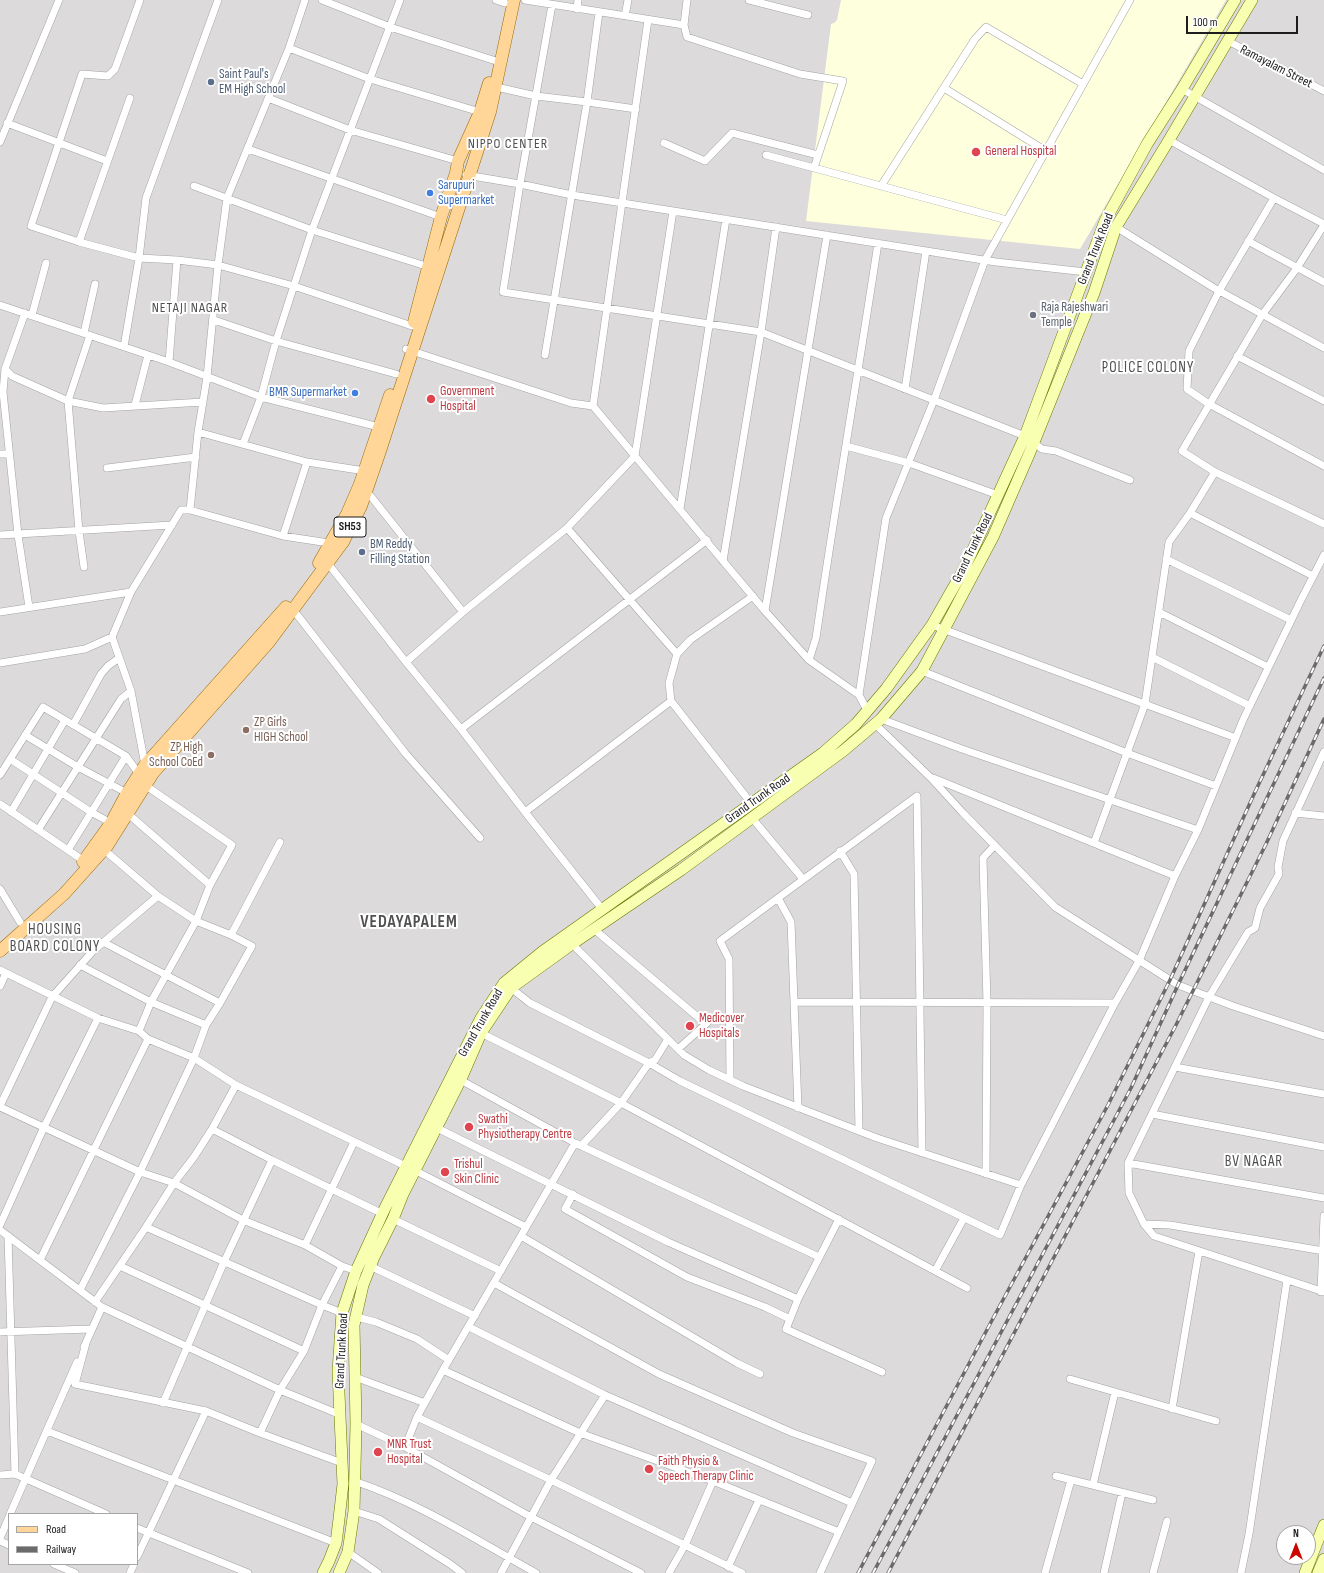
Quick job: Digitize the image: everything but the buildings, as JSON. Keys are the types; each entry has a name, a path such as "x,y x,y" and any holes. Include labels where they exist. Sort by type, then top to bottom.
{"main road":[{"name":"Grand Trunk Road","path":"323,1573 336,1543 343,1484 338,1371 342,1313 356,1271 383,1214 411,1169 456,1077 481,1018 504,983 542,952 823,753 856,724 886,689 932,625 964,569 1025,436 1105,220 1147,144 1235,0"},
{"path":"339,1573 348,1552 354,1511 356,1424 354,1325 363,1285 370,1266 403,1194 411,1169 437,1128 456,1077 481,1033 511,988 680,870 843,751 878,721 922,671 945,630 992,537 1034,443 1094,293 1116,227 1252,0"},
{"name":"SH53","path":"0,951 64,894 100,847 123,810 141,776 153,773 178,742 269,642 291,607 325,560 343,542 361,506 365,470 369,454 396,374 409,350 412,326 429,267 441,217 457,167 492,85 505,1"},
{"name":"SH53","path":"325,560 330,543 363,487 490,112 492,85 505,1"},
{"name":"SH53","path":"0,941 20,922 64,886 84,861 100,847 111,823 123,810 126,793 291,607"},
{"path":"886,689 898,699"},
{"path":"856,724 865,732"},
{"path":"755,800 767,807"},
{"path":"737,813 749,820"},
{"path":"1305,1573 1324,1525"},
{"path":"1318,1573 1324,1559"}],"street":[{"path":"0,142 58,0"},
{"path":"140,0 115,69 108,76 82,74 31,226 79,242 139,258 177,260 218,265 294,286 412,326"},
{"path":"124,347 139,258 146,198 218,0"},
{"path":"190,510 198,432 214,320 218,265 227,198 289,48 305,0"},
{"path":"322,0 390,27 496,61"},
{"path":"243,444 261,396 276,341 312,230 400,0"},
{"path":"525,0 684,25"},
{"path":"577,9 578,0"},
{"path":"625,16 628,0"},
{"path":"687,0 684,25 687,37 800,74 843,81 814,168"},
{"path":"749,0 808,15"},
{"path":"859,695 886,518 934,400 985,260 1130,0"},
{"path":"552,5 520,184 503,292 761,332 1025,436 1042,449 1056,452 1130,480"},
{"path":"545,355 587,102 599,12"},
{"path":"594,406 648,20"},
{"path":"881,186 975,39 986,27 1083,84"},
{"name":"Ramayalam Street","path":"1228,41 1324,91"},
{"path":"289,48 370,79 480,112"},
{"path":"492,85 536,96 636,109"},
{"path":"944,88 1046,151"},
{"path":"1182,89 1324,170"},
{"path":"79,242 130,98"},
{"path":"268,98 350,130 457,167 469,175 572,195 926,251 985,260 1086,272"},
{"path":"7,123 107,161"},
{"path":"664,143 704,161 732,133 818,155"},
{"path":"1169,140 1324,225 1297,268 1262,315 1182,451 1214,472 1324,524"},
{"path":"248,149 441,217"},
{"path":"766,155 1008,220"},
{"path":"194,186 312,230 429,267"},
{"path":"1274,198 1219,290 1189,352 1187,389 1209,404 1324,466"},
{"path":"406,662 463,612 567,528 635,456 673,211"},
{"path":"680,509 726,219"},
{"path":"723,561 761,332 776,227"},
{"path":"1116,227 1219,290 1324,348"},
{"path":"766,611 827,235"},
{"path":"1248,241 1324,282"},
{"path":"809,660 816,638 878,243"},
{"path":"905,389 926,251"},
{"path":"169,362 177,260"},
{"path":"29,608 18,535 9,454 4,392 5,369 28,314 46,263"},
{"path":"84,567 79,531 68,402 87,334 95,284"},
{"path":"0,304 169,362 261,396 379,427"},
{"path":"214,320 276,341 396,374"},
{"path":"409,350 571,403 594,406 723,561 809,660 859,695 867,710"},
{"path":"135,405 148,355"},
{"path":"1237,356 1324,401"},
{"path":"5,369 12,376 68,402 103,408 203,402"},
{"path":"198,432 307,462 365,470"},
{"path":"846,446 908,463 998,495"},
{"path":"0,454 9,454"},
{"path":"107,468 196,457"},
{"path":"283,536 307,462"},
{"path":"1094,843 1145,704 1169,542 1190,513 1214,472"},
{"path":"363,487 463,612"},
{"path":"141,776 131,691 112,637 131,592 181,510 190,510 283,536 330,543"},
{"path":"1190,513 1313,576"},
{"path":"0,535 172,525"},
{"path":"567,528 677,654"},
{"path":"462,729 707,540"},
{"path":"511,988 530,1003 650,1063 680,1081 1000,1235 1021,1185 1138,961 1174,876 1198,830 1250,706 1291,620 1324,556"},
{"path":"325,560 406,662 462,729 524,812 602,909"},
{"path":"1166,560 1291,620"},
{"path":"0,612 131,592"},
{"path":"754,596 690,640 677,654 669,683 671,702 755,800"},
{"path":"291,607 406,754 480,838"},
{"path":"1159,612 1268,667"},
{"path":"932,625 1236,738"},
{"path":"0,663 85,648 112,637"},
{"path":"1152,657 1250,706"},
{"path":"73,725 101,674 108,666 119,658"},
{"path":"922,671 1127,753 1216,786"},
{"path":"38,830 121,699 131,691"},
{"path":"524,812 671,702"},
{"path":"0,775 43,707 126,756 141,776 232,845 210,885 196,921 151,1002 139,1031"},
{"path":"12,812 65,720"},
{"path":"878,721 1055,908 1178,985 1324,1036"},
{"path":"878,721 1198,830"},
{"path":"25,735 49,748 78,767 126,793"},
{"path":"1324,752 1283,841 1278,866 1279,874 1260,908 1255,928 1248,932 1209,997 1128,1163 1129,1192 1144,1224 1154,1236 1323,1292 1324,1216"},
{"path":"68,850 126,756"},
{"path":"10,760 33,776 111,823"},
{"path":"932,778 1174,876"},
{"path":"730,1080 729,959 720,940 917,796 922,1153"},
{"path":"0,804 84,861"},
{"path":"123,810 210,885"},
{"path":"1296,813 1324,816"},
{"path":"749,820 803,879"},
{"path":"231,935 280,842"},
{"path":"986,1174 987,1003 983,858 995,845"},
{"path":"80,1290 140,1172 194,1058 206,1025 252,946 231,935 196,921 158,896 100,847"},
{"path":"840,851 854,874 859,1131"},
{"path":"0,889 20,922"},
{"path":"158,896 103,942 80,965 52,997 0,1106 140,1172 174,1183 243,1220 305,1245 342,1266 356,1271"},
{"path":"778,898 791,922 798,1108"},
{"path":"595,930 700,1019 707,1023 678,1049"},
{"path":"103,942 220,1003"},
{"path":"572,944 684,1055 708,1070 798,1108 859,1131 1021,1185"},
{"path":"80,965 151,1002 206,1025"},
{"path":"0,986 3,972 98,1018 139,1031 148,1039 194,1058 236,1085 411,1169 526,1227"},
{"path":"794,1002 1115,1004"},
{"path":"0,1224 44,1127 98,1018"},
{"path":"481,1033 621,1104 967,1288"},
{"path":"40,1260 148,1039"},
{"path":"405,1446 417,1417 443,1370 551,1183 578,1144 621,1104 650,1063 655,1060 668,1039"},
{"path":"1175,1067 1324,1094"},
{"path":"456,1077 578,1144 819,1257"},
{"path":"95,1302 174,1183 194,1157 212,1129 236,1085"},
{"path":"1152,1114 1324,1147"},
{"path":"437,1128 668,1242 798,1299"},
{"path":"212,1129 383,1214"},
{"path":"305,1245 354,1142"},
{"path":"163,1403 224,1262 272,1160"},
{"path":"1128,1163 1324,1198"},
{"path":"573,1194 566,1209 687,1277 765,1307 790,1319"},
{"path":"393,1218 501,1271"},
{"path":"936,1271 964,1218"},
{"path":"839,1219 798,1299 786,1329 882,1372"},
{"path":"1144,1224 1170,1225 1323,1251"},
{"path":"146,1227 322,1306 342,1313"},
{"path":"0,1230 102,1307 280,1390 341,1415"},
{"path":"8,1236 15,1474"},
{"path":"521,1236 737,1363 760,1374"},
{"path":"1172,1409 1199,1251"},
{"path":"120,1266 304,1351"},
{"path":"260,1433 280,1390 304,1351 322,1306 342,1266"},
{"path":"370,1266 475,1316"},
{"path":"1241,1573 1249,1534 1287,1280"},
{"path":"494,1283 659,1374 793,1434 872,1461 820,1573"},
{"path":"10,1513 102,1307"},
{"path":"357,1317 376,1322 417,1339 449,1360"},
{"path":"468,1327 605,1394 852,1504"},
{"path":"0,1332 91,1329"},
{"path":"86,1343 75,1384 206,1411 260,1433 342,1463"},
{"path":"443,1370 580,1433 713,1482 839,1532"},
{"path":"355,1377 425,1403"},
{"path":"1070,1380 1216,1421"},
{"path":"1093,1485 1115,1392"},
{"path":"501,1573 551,1480 605,1394"},
{"path":"138,1555 206,1411"},
{"path":"417,1417 742,1573"},
{"path":"356,1424 405,1446 531,1517 641,1573"},
{"path":"47,1431 336,1543"},
{"path":"0,1475 15,1474 104,1513"},
{"path":"1056,1476 1153,1500"},
{"path":"1045,1573 1071,1480"},
{"path":"354,1481 398,1497 422,1509 536,1573"},
{"path":"669,1573 685,1545 713,1482"},
{"path":"1104,1573 1122,1492"},
{"path":"728,1567 759,1500"},
{"path":"354,1511 379,1518 462,1573"},
{"path":"0,1538 8,1519"},
{"path":"1153,1573 1167,1521"},
{"path":"138,1528 248,1573"},
{"path":"348,1552 378,1573"},
{"path":"56,1565 75,1573"}],"shaded area":[{"path":"0,0 1324,0 1324,1573 0,1573"},
{"name":"General Hospital","path":"841,0 1226,0 1080,249 806,221 831,24 837,20"}],"railway":[{"path":"858,1573 1108,1105 1170,980 1255,792 1324,646"},
{"path":"873,1573 1131,1088 1178,985 1324,678"},
{"path":"888,1573 1176,1025 1266,844 1324,719"}],"place":[{"name":"Saint Paul's EM High School","path":"211,82"},
{"name":"General Hospital","path":"976,152"},
{"name":"Sarupuri Supermarket","path":"430,193"},
{"name":"Raja Rajeshwari Temple","path":"1033,315"},
{"name":"BMR Supermarket","path":"355,393"},
{"name":"Government Hospital","path":"431,399"},
{"name":"BM Reddy Filling Station","path":"362,552"},
{"name":"ZP Girls HIGH School","path":"246,730"},
{"name":"ZP High School CoEd","path":"211,755"},
{"name":"Medicover Hospitals","path":"690,1026"},
{"name":"Swathi Physiotherapy Centre","path":"469,1127"},
{"name":"Trishul Skin Clinic","path":"445,1172"},
{"name":"MNR Trust Hospital","path":"378,1452"},
{"name":"Faith Physio & Speech Therapy Clinic","path":"649,1469"}],"district":[{"name":"NIPPO CENTER","path":"508,144"},
{"name":"NETAJI NAGAR","path":"190,308"},
{"name":"POLICE COLONY","path":"1148,368"},
{"name":"VEDAYAPALEM","path":"409,923"},
{"name":"HOUSING BOARD COLONY","path":"55,938"},
{"name":"BV NAGAR","path":"1254,1162"}]}
